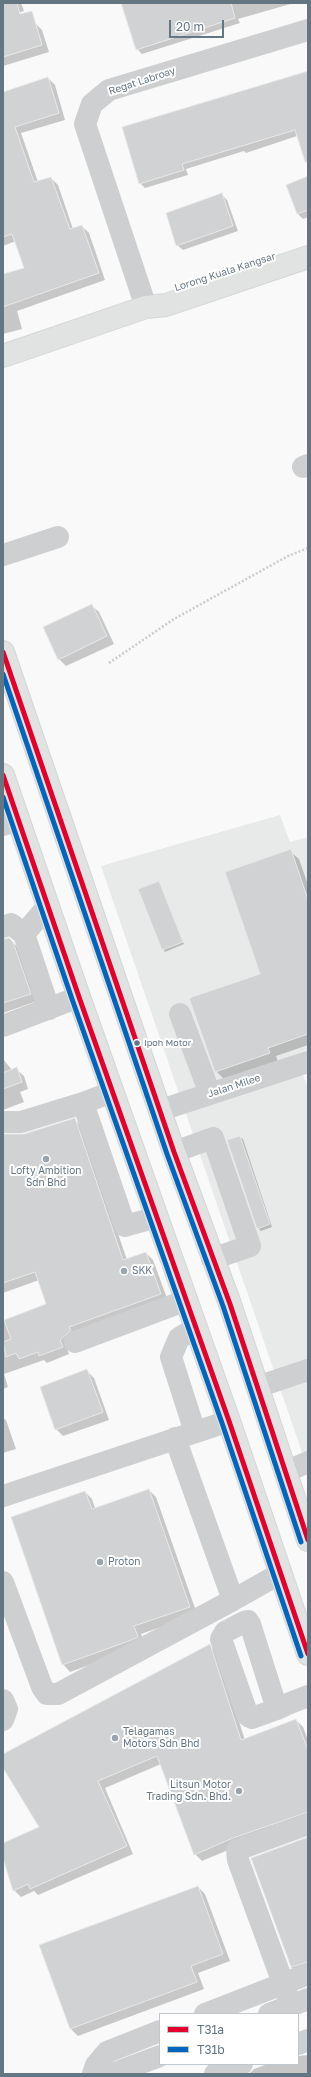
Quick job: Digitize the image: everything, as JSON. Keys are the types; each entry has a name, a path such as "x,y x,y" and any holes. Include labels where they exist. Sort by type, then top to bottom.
{"main road":[{"name":"Lorong Kuala Kangsar","path":"146,307 160,293 308,245"},
{"name":"Lorong Kuala Kangsar","path":"3,356 146,307 166,305 308,257"},
{"path":"3,652 161,1110 174,1152 212,1259 230,1304 308,1540"},
{"path":"3,775 11,822 48,906 112,1092 187,1300 308,1654"}],"street":[{"name":"Regat Labroay","path":"146,307 85,124 92,104 109,90 308,30"},
{"path":"3,555 58,537"},
{"path":"24,934 48,906"},
{"path":"3,926 11,924 24,934 49,1009"},
{"path":"3,1026 79,998"},
{"path":"180,1014 210,1094"},
{"name":"Jalan Milee","path":"161,1110 307,1066"},
{"path":"3,1122 21,1122 83,1103 112,1092"},
{"path":"83,1103 125,1226 157,1217"},
{"path":"174,1152 213,1138 250,1246 212,1259"},
{"path":"75,1342 187,1300"},
{"path":"196,1328 179,1338 171,1357 185,1435 233,1600"},
{"path":"257,1387 308,1370"},
{"path":"3,1496 229,1421"},
{"path":"285,1472 308,1462"},
{"path":"3,1582 42,1687 48,1694 58,1694 281,1573"},
{"path":"308,1682 275,1702 308,1696"},
{"path":"3,1700 7,1709 3,1720"},
{"path":"272,2013 300,2002 283,1984 238,1860 238,1850 308,1824"},
{"path":"208,2013 308,1974"},
{"path":"93,2074 96,2065 107,2052 159,2031"},
{"path":"112,2074 159,2056"},
{"path":"215,2074 239,2065"}],"path":[{"path":"109,663 174,619 288,556 308,548"}],"shaded area":[{"path":"280,815 290,842 308,837 308,1050 296,1054 308,1089 308,1470 101,866"}],"building":[{"path":"3,3 17,3 20,14 32,11 42,45 3,57"},
{"path":"121,3 231,3 235,18 136,50"},
{"path":"308,71 308,162 305,162 295,130 182,164 184,170 139,184 122,127"},
{"path":"48,77 59,113 15,127 34,182 51,177 70,229 82,225 99,273 3,307 3,274 24,268 12,234 3,237 3,92"},
{"path":"308,176 308,210 297,214 286,185"},
{"path":"222,193 233,226 176,246 166,213"},
{"path":"92,604 107,636 58,660 43,627"},
{"path":"291,849 308,900 308,1034 268,1048 270,1053 215,1072 189,998 260,974 225,872"},
{"path":"159,881 183,942 162,950 138,889"},
{"path":"9,938 13,942 31,994 3,1003 3,939"},
{"path":"17,1067 22,1082 3,1089 3,1073"},
{"path":"75,1118 123,1260 146,1252 161,1294 69,1327 71,1330 60,1340 63,1347 39,1356 38,1352 19,1359 16,1353 6,1357 3,1342 11,1339 4,1320 46,1304 35,1272 3,1283 3,1134 24,1134"},
{"path":"240,1136 270,1224 257,1229 227,1140"},
{"path":"87,1369 103,1412 55,1430 40,1387"},
{"name":"Proton","path":"149,1489 190,1607 134,1626 138,1637 62,1665 11,1517 85,1491 92,1509"},
{"path":"210,1644 241,1740 296,1719 308,1750 308,1812 233,1838 194,1855 157,1756 98,1781 127,1846 30,1889 28,1884 13,1891 3,1858 3,1843 39,1827 3,1768 3,1754"},
{"path":"308,1837 308,1962 291,1967 251,1858"},
{"path":"198,1886 223,1954 191,1966 197,1982 70,2029 39,1945"}],"transit line":[{"name":"T31a","path":"3,652 174,1152 230,1304 308,1540"},
{"name":"T31b","path":"3,674 167,1154 223,1306 301,1542"},
{"name":"T31a","path":"3,775 79,997 229,1421 308,1654"},
{"name":"T31b","path":"3,797 72,999 222,1423 301,1656"}],"place":[{"name":"Ipoh Motor","path":"137,1043"},
{"name":"Lofty Ambition Sdn Bhd","path":"46,1159"},
{"name":"SKK","path":"124,1271"},
{"name":"Proton","path":"100,1562"},
{"name":"Telagamas Motors Sdn Bhd","path":"115,1738"},
{"name":"Litsun Motor Trading Sdn. Bhd.","path":"239,1791"}]}
